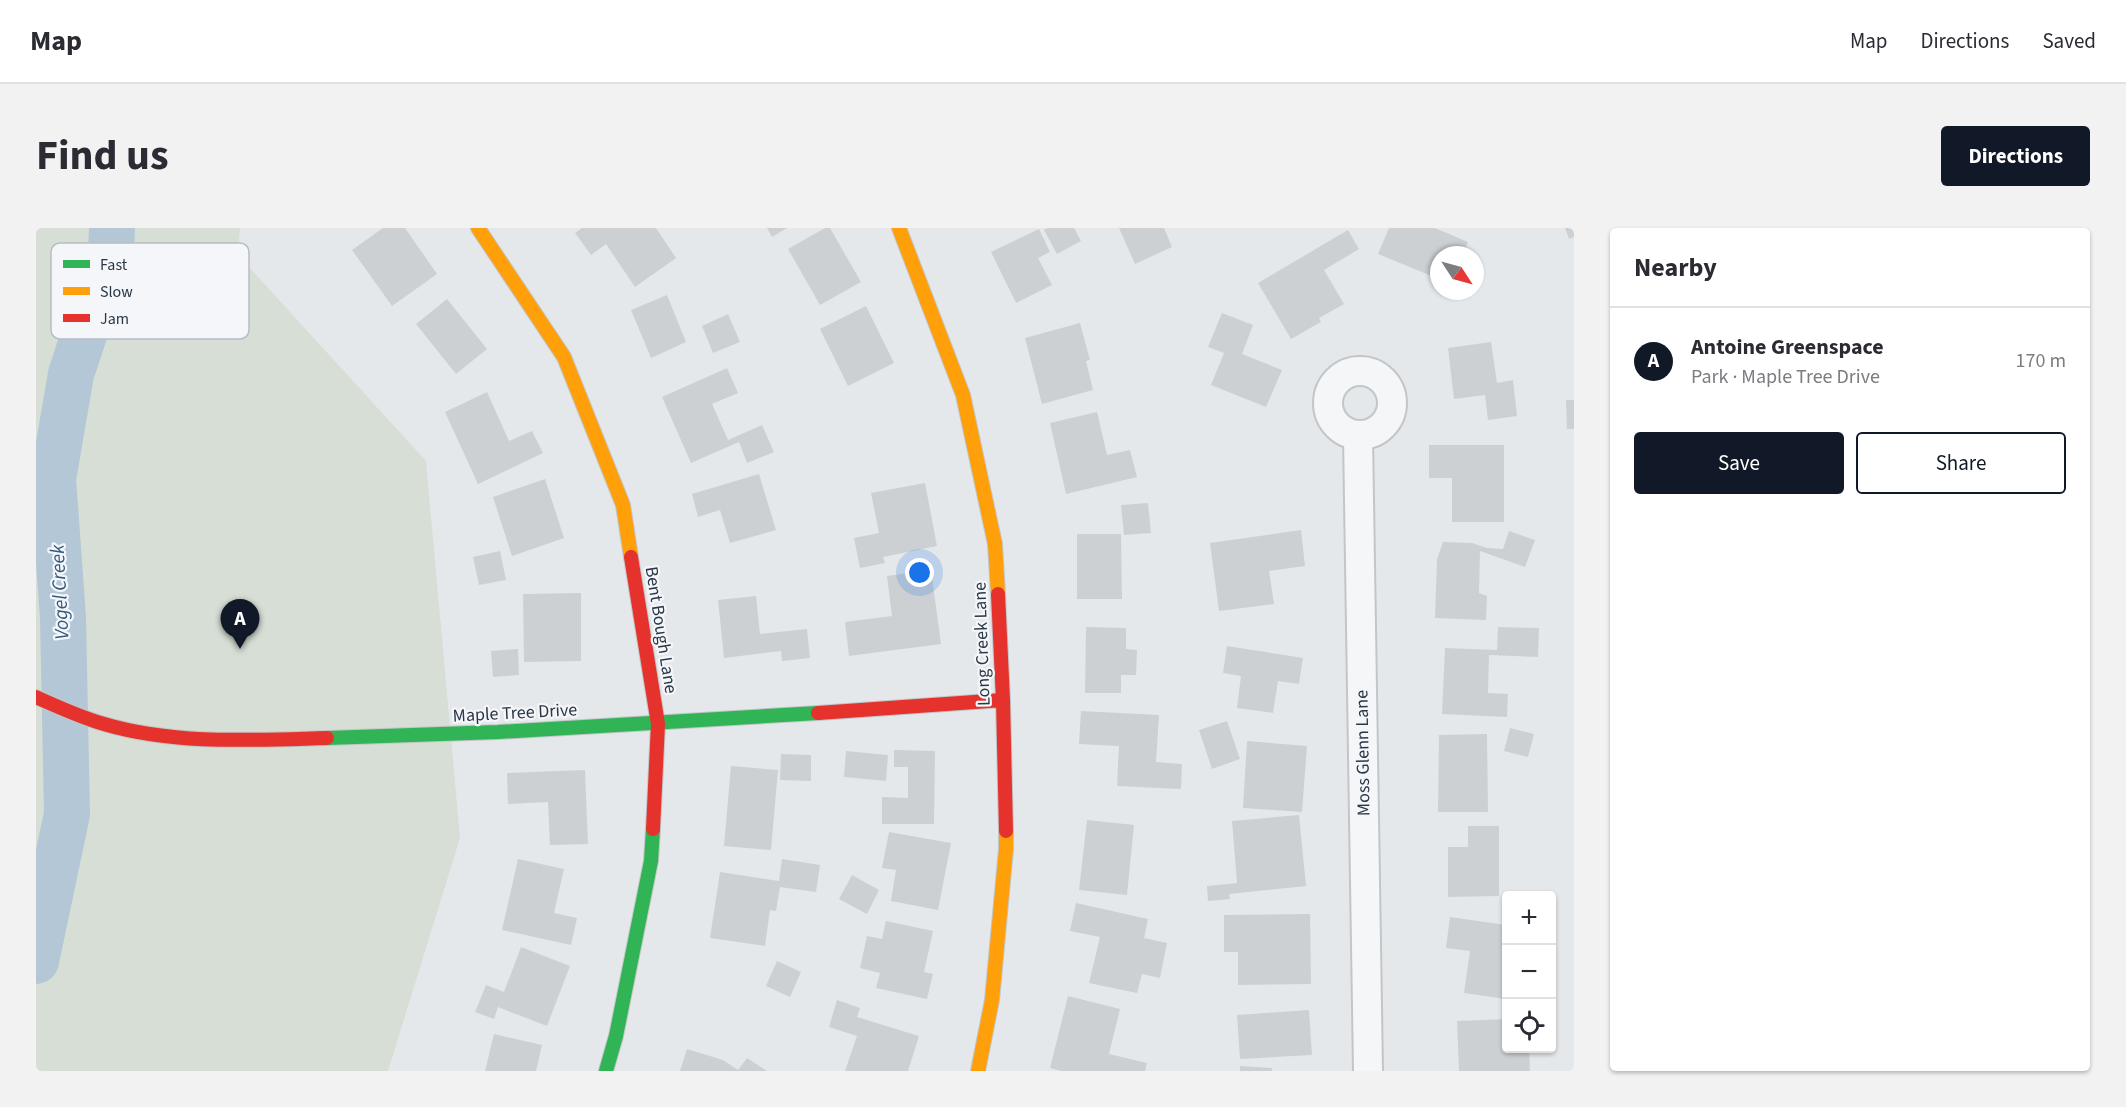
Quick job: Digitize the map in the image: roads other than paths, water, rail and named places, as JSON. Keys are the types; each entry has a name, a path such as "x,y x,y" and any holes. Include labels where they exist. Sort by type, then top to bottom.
{"street":[{"name":"Bent Bough Lane","path":"478,228 564,357 623,505 658,724 651,861 616,1036 606,1071"},
{"name":"Long Creek Lane","path":"907,230 963,395 995,544 1003,700 1006,849 992,1000 978,1071"},
{"name":"Moss Glenn Lane","path":"1358,436 1368,1071"},
{"name":"Maple Tree Drive","path":"36,697 54,706 113,727 166,737 216,740 437,735 658,724 1003,700"}],"waterway":[{"name":"Vogel Creek","path":"111,243 112,228"},
{"name":"Vogel Creek","path":"36,961 67,814 63,617 53,479 71,374 83,339"}],"place":[{"name":"Antoine Greenspace","path":"240,649"}]}
